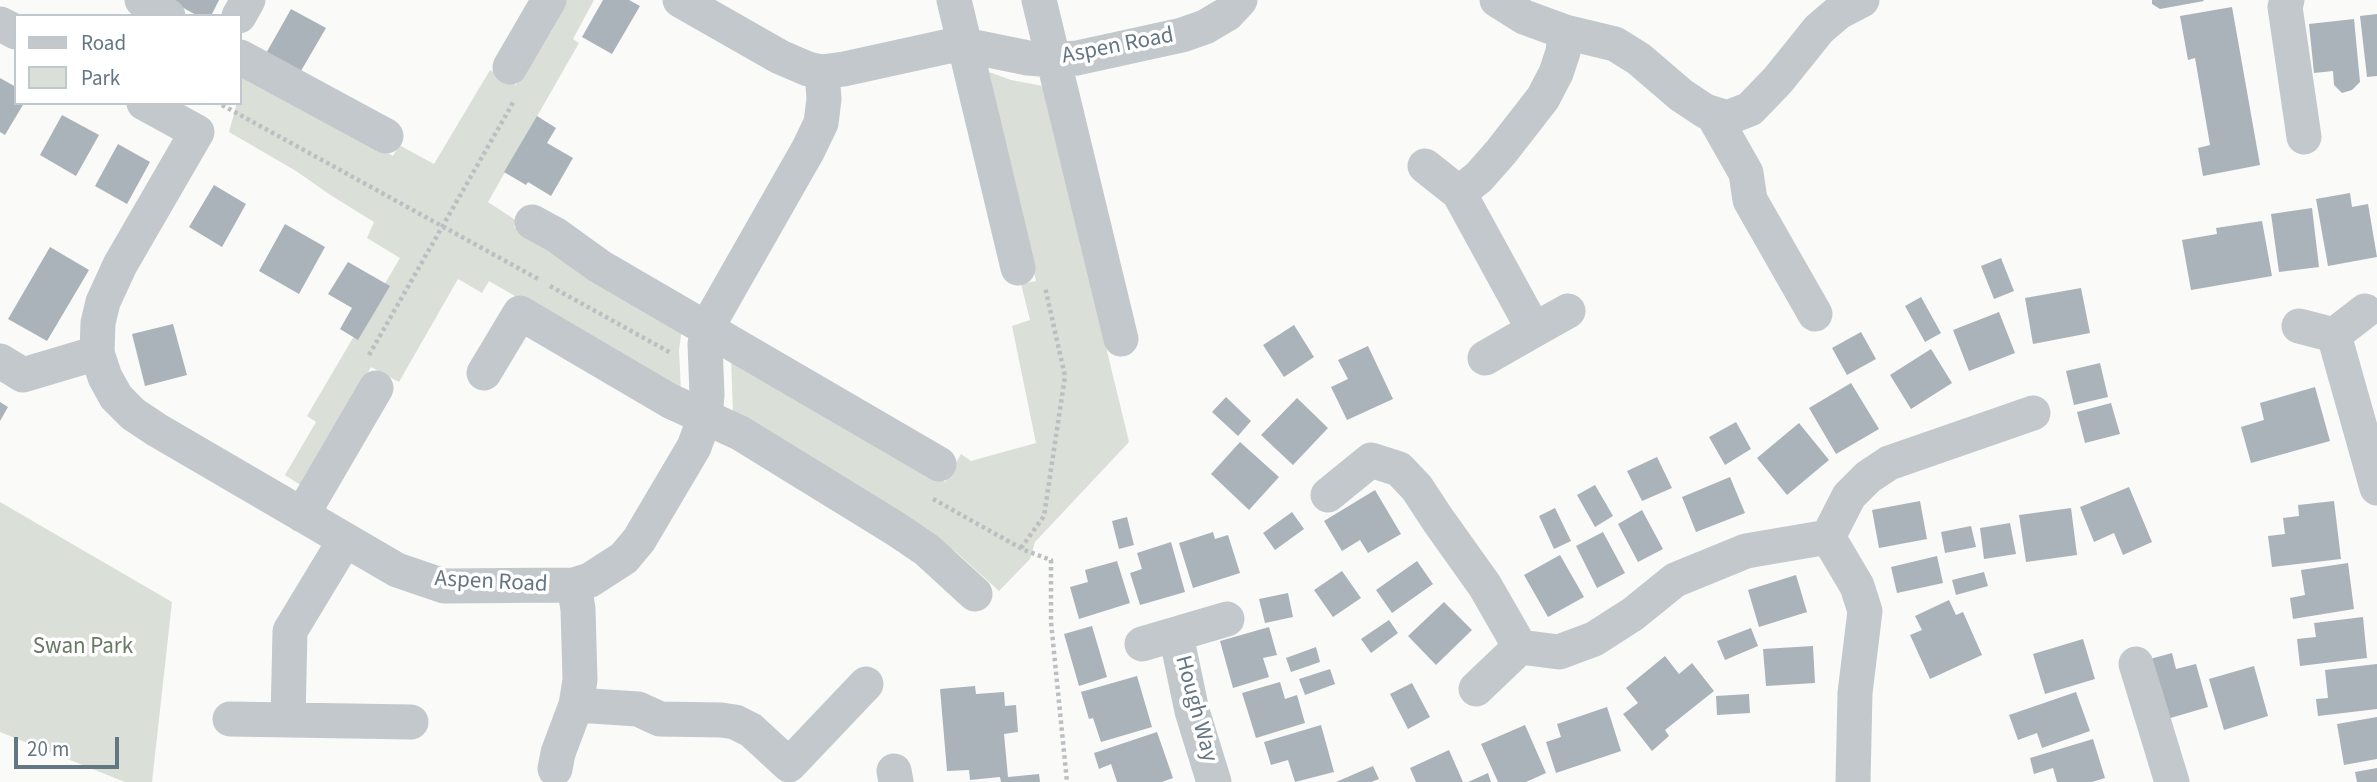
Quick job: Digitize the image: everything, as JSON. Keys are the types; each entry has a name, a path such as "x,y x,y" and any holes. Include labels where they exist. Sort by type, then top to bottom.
{"street":[{"path":"142,0 165,14"},
{"path":"514,81 549,0"},
{"name":"Aspen Road","path":"680,0 780,57 822,72 948,46 1000,51 1028,58 1077,58 1182,36 1205,27 1227,13 1240,0"},
{"path":"954,0 1018,268"},
{"path":"1039,0 1121,339"},
{"path":"1497,0 1524,17 1565,32 1615,44 1639,59 1681,95 1712,113 1727,117 1750,109 1778,80 1819,29 1839,12 1862,0"},
{"path":"2287,0 2285,7 2304,136"},
{"path":"1459,193 1479,177 1543,98 1556,73 1563,51 1565,32"},
{"path":"242,58 386,136"},
{"name":"Aspen Road","path":"152,105 203,118 120,265 103,302 98,323 97,353 105,377 116,397 133,414 397,570 444,586 574,586 606,572 624,558 639,540 694,447 705,417 705,344 708,330 719,305 808,150 821,122 824,99 822,72"},
{"path":"1712,113 1746,173 1750,200 1815,314"},
{"path":"1425,166 1459,193 1534,330"},
{"path":"532,222 556,235 600,267 939,464"},
{"path":"1485,358 1568,311"},
{"path":"2334,335 2365,311"},
{"path":"484,373 520,313 670,401 740,433 896,529 927,550 975,594"},
{"path":"2299,326 2334,335"},
{"path":"2334,335 2377,488"},
{"path":"0,361 23,375 97,353"},
{"path":"302,515 371,373"},
{"path":"1828,537 1849,496 1868,477 1889,463 2033,412"},
{"path":"1328,495 1371,460 1399,469 1418,488 1485,586 1520,647"},
{"path":"1520,647 1559,652 1594,639 1633,614 1675,580 1746,551 1828,537"},
{"path":"1828,537 1857,586 1865,611 1855,693 1853,782"},
{"path":"288,720 290,631 345,540"},
{"path":"555,769 558,753 576,705 580,680 578,610 574,586"},
{"name":"Hough Way","path":"1142,643 1227,619"},
{"name":"Hough Way","path":"1176,635 1192,710 1214,782"},
{"path":"1476,689 1520,647"},
{"path":"2136,664 2172,782"},
{"path":"576,705 638,709 660,719 735,722 751,730 789,765 866,684"},
{"path":"230,719 411,722"}],"path":[{"path":"371,373 514,81"}],"green space":[{"path":"564,0 594,0 573,39 579,43 488,202 517,221 514,227 682,329 679,350 681,392 489,281 482,293 458,279 399,382 371,367 302,486 285,475 316,422 307,416 400,258 367,238 374,222 296,171 229,132 236,105 242,105 242,74 393,156 399,145 434,164 490,70 516,85"},
{"path":"989,72 1011,80 1043,86 1129,442 1035,542 1030,559 999,591 956,552 925,530 733,413 731,356 945,482 961,454 971,461 1036,443 1012,326 1030,320 1021,284 1036,281"},
{"name":"Swan Park","path":"0,502 172,602 152,782 125,782 0,732"}],"building":[{"path":"169,0 219,0 212,14 194,14"},
{"path":"603,0 629,0 640,6 612,54 582,37"},
{"path":"2152,0 2204,1 2160,9 2152,4"},
{"path":"2232,7 2260,165 2203,176 2198,148 2210,145 2195,58 2188,60 2180,16"},
{"path":"291,9 326,28 298,76 264,57"},
{"path":"2377,14 2377,76 2367,77 2360,16"},
{"path":"2354,19 2360,82 2352,90 2342,93 2334,85 2333,71 2314,73 2309,24"},
{"path":"0,78 14,86 14,105 23,105 5,135 0,132"},
{"path":"62,115 99,135 76,176 40,155"},
{"path":"537,116 556,128 547,143 573,158 551,196 504,172"},
{"path":"118,144 150,162 127,204 95,186"},
{"path":"214,185 246,204 222,247 189,227"},
{"path":"2350,193 2352,207 2368,204 2377,257 2328,266 2316,199"},
{"path":"2312,208 2319,267 2279,272 2271,214"},
{"path":"2262,221 2272,276 2191,290 2182,240 2217,234 2216,228"},
{"path":"285,224 325,247 299,294 259,271"},
{"path":"50,247 89,270 47,341 8,319"},
{"path":"2001,258 2014,291 1994,299 1981,266"},
{"path":"348,262 390,286 358,340 340,329 352,308 328,294"},
{"path":"2081,288 2090,333 2033,344 2025,298"},
{"path":"1921,297 1941,333 1925,342 1905,306"},
{"path":"1999,312 2015,353 1969,371 1953,330"},
{"path":"173,324 187,375 145,386 132,334"},
{"path":"1294,325 1314,357 1284,377 1263,345"},
{"path":"1861,332 1876,359 1847,375 1832,348"},
{"path":"1368,346 1393,399 1347,420 1331,387 1348,379 1338,360"},
{"path":"1931,349 1952,383 1911,409 1890,375"},
{"path":"2100,363 2108,397 2074,405 2066,371"},
{"path":"1851,383 1879,429 1836,454 1809,408"},
{"path":"2315,387 2330,441 2251,463 2241,427 2264,420 2260,403"},
{"path":"1226,397 1251,421 1238,436 1212,412"},
{"path":"1297,398 1328,428 1293,465 1261,435"},
{"path":"0,402 8,407 0,421"},
{"path":"2111,403 2120,434 2085,443 2077,412"},
{"path":"1736,422 1751,449 1725,465 1709,437"},
{"path":"1799,423 1829,460 1787,495 1757,458"},
{"path":"1240,442 1279,477 1249,510 1211,474"},
{"path":"1657,457 1672,488 1642,501 1627,471"},
{"path":"1730,477 1745,513 1696,532 1682,497"},
{"path":"1595,485 1613,516 1595,527 1577,495"},
{"path":"2129,487 2152,542 2123,555 2114,533 2094,542 2080,507"},
{"path":"1375,490 1401,534 1368,553 1360,540 1342,551 1324,521"},
{"path":"1920,501 1927,539 1879,548 1872,510"},
{"path":"2334,501 2341,559 2272,567 2268,536 2285,534 2283,518 2299,516 2298,505"},
{"path":"1555,508 1571,541 1554,549 1539,516"},
{"path":"2071,508 2077,555 2026,562 2019,515"},
{"path":"1642,510 1663,549 1638,562 1618,524"},
{"path":"1292,512 1304,529 1275,550 1263,533"},
{"path":"1127,517 1134,545 1119,549 1112,521"},
{"path":"2010,523 2016,554 1984,559 1980,528"},
{"path":"1971,526 1976,547 1945,553 1941,532"},
{"path":"1213,532 1215,539 1228,535 1240,573 1193,588 1179,543"},
{"path":"1603,532 1625,573 1597,588 1576,546"},
{"path":"1171,542 1185,592 1140,605 1130,573 1142,569 1137,553"},
{"path":"1560,555 1584,597 1548,617 1524,575"},
{"path":"1937,556 1943,583 1897,593 1891,567"},
{"path":"1117,561 1130,603 1079,619 1070,587 1088,582 1085,570"},
{"path":"1417,561 1433,584 1392,613 1376,590"},
{"path":"2348,563 2354,609 2293,619 2290,598 2305,595 2301,570"},
{"path":"1342,571 1361,598 1333,617 1314,590"},
{"path":"1984,572 1988,586 1956,595 1952,580"},
{"path":"1796,575 1807,612 1759,627 1748,590"},
{"path":"1288,593 1293,617 1265,623 1259,599"},
{"path":"1949,600 1956,615 1963,612 1982,655 1930,679 1910,635 1922,630 1915,616"},
{"path":"1444,602 1472,630 1436,665 1408,636"},
{"path":"2363,617 2367,658 2300,666 2297,639 2316,637 2314,623"},
{"path":"1389,620 1398,633 1371,653 1361,639"},
{"path":"1092,626 1107,677 1079,686 1064,634"},
{"path":"1269,627 1277,655 1263,658 1269,677 1233,688 1220,641"},
{"path":"1751,628 1758,646 1725,660 1717,641"},
{"path":"2083,639 2095,679 2045,694 2033,654"},
{"path":"1813,646 1815,683 1766,686 1763,649"},
{"path":"1316,647 1320,662 1291,672 1286,658"},
{"path":"2172,653 2176,669 2196,664 2208,707 2167,719 2150,659"},
{"path":"1665,656 1679,674 1692,663 1714,691 1665,730 1669,736 1652,751 1623,714 1638,703 1626,688"},
{"path":"2377,664 2377,709 2318,716 2316,699 2328,698 2325,670"},
{"path":"2254,666 2268,716 2224,730 2209,679"},
{"path":"1330,669 1335,684 1305,695 1299,679"},
{"path":"1137,676 1152,727 1101,742 1093,718 1089,719 1081,692"},
{"path":"1280,682 1285,699 1297,695 1305,723 1256,738 1242,693"},
{"path":"1412,683 1430,717 1408,729 1390,694"},
{"path":"975,686 976,694 1004,692 1005,706 1016,705 1018,732 1004,734 1008,777 1039,774 1040,782 1001,782 1000,777 970,780 969,770 947,771 940,689"},
{"path":"2076,692 2090,731 2042,748 2037,733 2018,740 2009,715"},
{"path":"1749,694 1750,713 1717,715 1716,696"},
{"path":"1607,707 1621,751 1556,773 1546,742 1561,737 1557,724"},
{"path":"2377,717 2377,759 2344,765 2337,724"},
{"path":"1321,725 1334,772 1295,782 1288,760 1271,765 1264,742"},
{"path":"1525,725 1546,773 1526,782 1498,782 1481,744"},
{"path":"1157,732 1173,778 1162,782 1117,782 1111,764 1099,769 1094,753"},
{"path":"2093,739 2105,778 2092,782 2057,782 2053,768 2034,774 2030,758"},
{"path":"1449,750 1463,782 1416,782 1410,768"},
{"path":"1373,766 1379,779 1371,782 1336,782"},
{"path":"2377,768 2377,782 2357,782 2355,772"},
{"path":"1488,773 1491,782 1468,782"}]}
